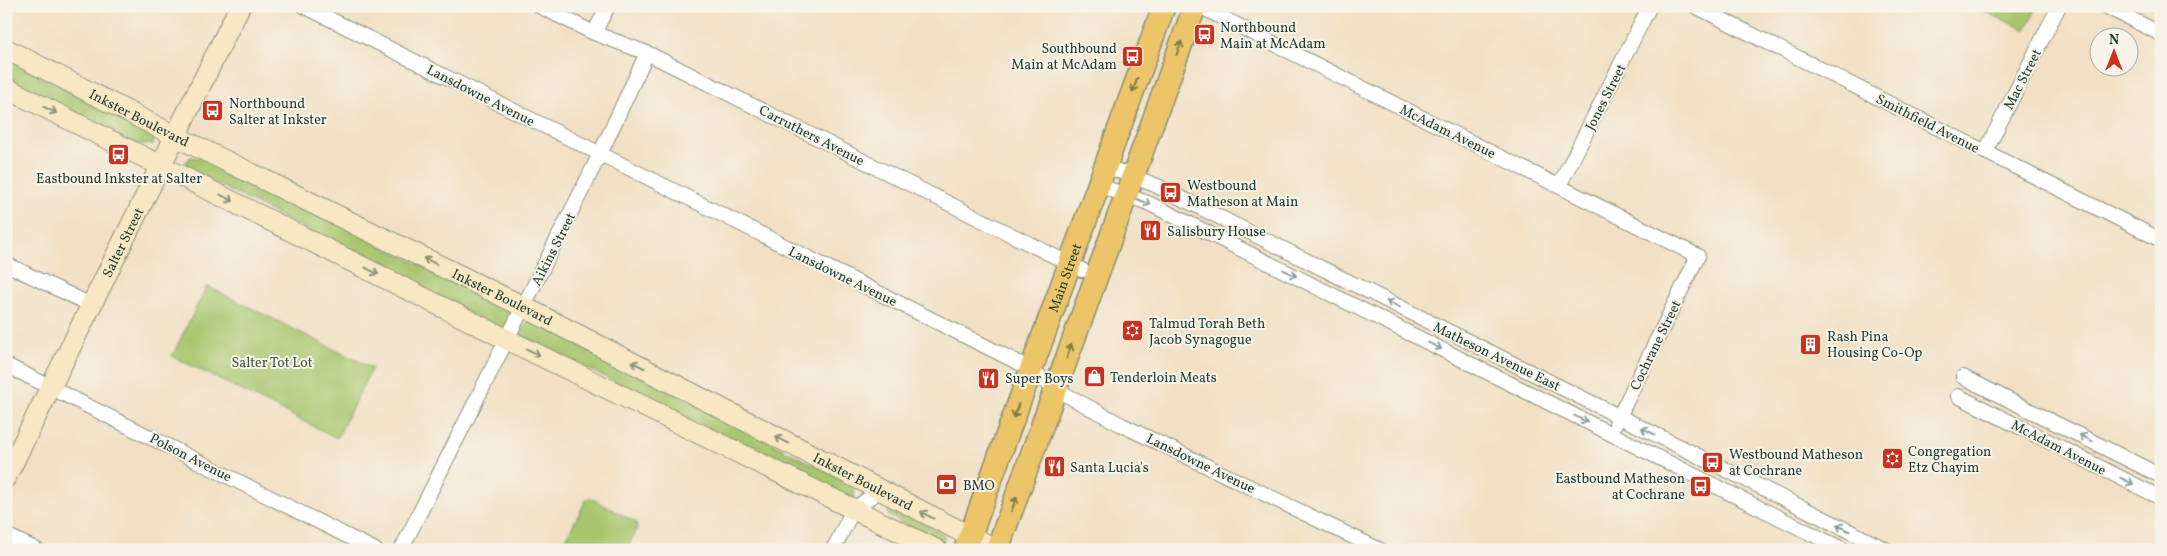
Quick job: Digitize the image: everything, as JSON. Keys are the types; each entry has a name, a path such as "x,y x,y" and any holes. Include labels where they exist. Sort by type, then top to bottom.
{"main road":[{"name":"Salter Street","path":"6,477 240,6"},
{"name":"Main Street","path":"967,544 1031,369 1076,267 1102,175 1164,6"},
{"path":"997,550 1194,6"},
{"name":"Inkster Boulevard","path":"6,49 175,136 522,306 880,490 967,544 997,550"},
{"name":"Inkster Boulevard","path":"6,88 506,339 937,550"}],"street":[{"name":"Lansdowne Avenue","path":"304,6 1031,369 1055,390 1380,550"},
{"name":"Carruthers Avenue","path":"539,6 594,33 647,53 1076,267"},
{"path":"594,33 608,6"},
{"name":"McAdam Avenue","path":"1199,6 1698,256"},
{"name":"Jones Street","path":"1559,186 1650,6"},
{"name":"Smithfield Avenue","path":"1694,6 2161,240"},
{"name":"Mac Street","path":"1986,152 2059,6"},
{"path":"2106,6 2161,34"},
{"name":"Aikins Street","path":"401,550 600,154 647,53"},
{"name":"Matheson Avenue East","path":"1102,175 1129,186 1148,203 1844,550"},
{"name":"Matheson Avenue East","path":"1102,175 1129,186 1155,185 1887,550"},
{"name":"Cochrane Street","path":"1611,434 1698,256"},
{"path":"6,264 91,305"},
{"name":"Polson Avenue","path":"6,365 375,550"},
{"name":"McAdam Avenue","path":"1963,377 2161,476"},
{"name":"McAdam Avenue","path":"1958,396 2161,498"},
{"path":"833,550 853,510 880,490"},
{"path":"6,535 37,550"}],"green space":[{"path":"1972,6 2038,6 2026,30"},
{"path":"6,58 154,136 153,145 132,143 6,82"},
{"path":"191,157 205,158 508,309 511,317 508,324 499,328 186,168 187,160"},
{"name":"Salter Tot Lot","path":"207,286 372,368 337,438 172,356"},
{"path":"528,322 534,322 849,483 854,489 854,499 521,336 522,329"},
{"path":"590,498 636,522 637,528 627,550 581,550 565,541 586,500"},
{"path":"889,508 897,509 944,535 944,542 940,543 888,515"}],"place":[{"name":"Northbound Main at McAdam","path":"1204,35"},
{"name":"Southbound Main at McAdam","path":"1133,56"},
{"name":"Northbound Salter at Inkster","path":"213,111"},
{"name":"Eastbound Inkster at Salter","path":"119,155"},
{"name":"Westbound Matheson at Main","path":"1171,193"},
{"name":"Salisbury House","path":"1151,231"},
{"name":"Talmud Torah Beth Jacob Synagogue","path":"1133,331"},
{"name":"Rash Pina Housing Co-Op","path":"1811,344"},
{"name":"Tenderloin Meats","path":"1094,377"},
{"name":"Super Boys","path":"989,378"},
{"name":"Congregation Etz Chayim","path":"1892,459"},
{"name":"Westbound Matheson at Cochrane","path":"1713,462"},
{"name":"Santa Lucia's","path":"1054,467"},
{"name":"BMO","path":"947,485"},
{"name":"Eastbound Matheson at Cochrane","path":"1701,486"}]}
